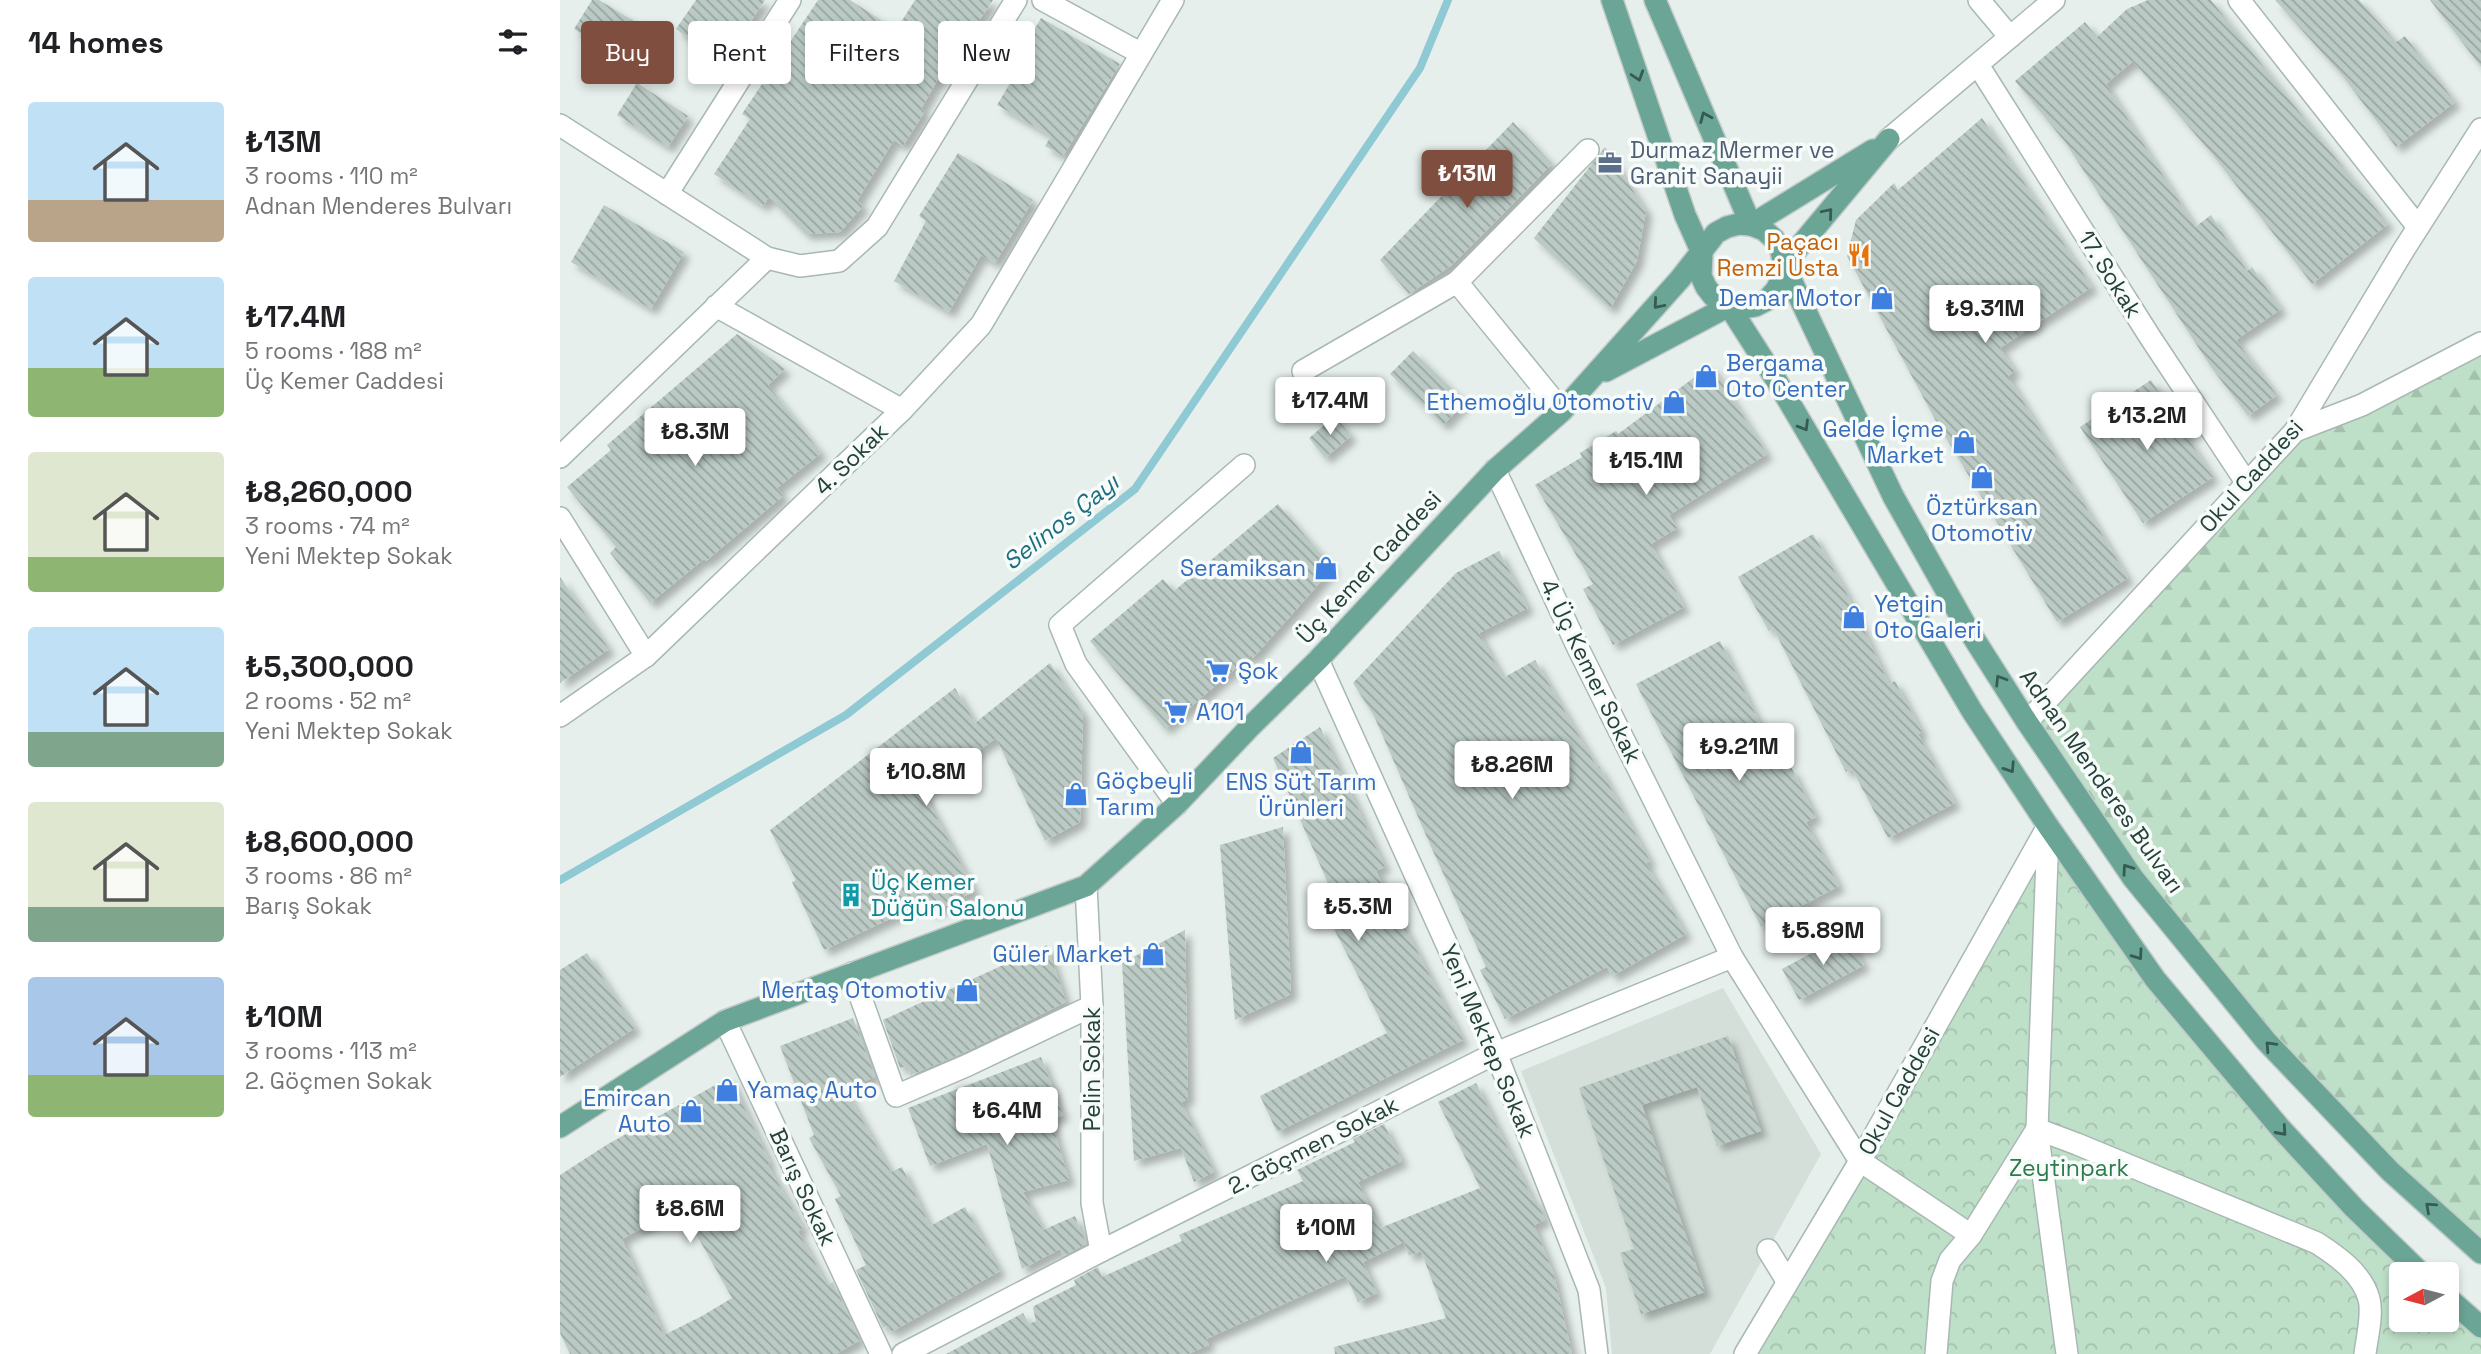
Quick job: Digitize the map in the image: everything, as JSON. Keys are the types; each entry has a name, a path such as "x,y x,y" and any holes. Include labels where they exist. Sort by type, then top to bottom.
{"main road":[{"path":"1655,0 1751,225"},
{"path":"1595,377 1702,253 1716,233 1727,227 1751,225 1764,230 1774,239 1781,251 1784,265 1776,290 1767,300 1755,306 1729,306 1713,296 1706,286 1701,276 1702,253 1685,215 1615,6"},
{"path":"1751,225 1889,139"},
{"path":"1784,265 1889,139"},
{"name":"Adnan Menderes Bulvarı","path":"1784,265 1893,496 1966,626 2027,722 2133,878 2266,1041 2390,1171 2481,1253"},
{"path":"1595,377 1729,306"},
{"path":"1729,306 1776,378 1972,710 2154,979 2217,1056 2354,1208 2410,1262"},
{"name":"Üç Kemer Caddesi","path":"560,1127 725,1021 1086,886 1177,804 1249,727 1318,660 1495,470 1562,411 1595,377"},
{"path":"2459,1308 2481,1327"}],"street":[{"path":"667,194 790,0"},
{"path":"560,125 767,258 800,266 839,261 877,227 1016,0"},
{"path":"1043,0 1140,53"},
{"path":"902,410 981,325 1173,0"},
{"path":"1979,0 2010,37"},
{"path":"1889,139 2054,0"},
{"path":"2239,0 2418,226"},
{"name":"17. Sokak","path":"1978,65 2150,337 2246,482"},
{"name":"Okul Caddesi","path":"2027,722 2295,431 2418,226 2481,130"},
{"path":"1303,371 1457,282 1588,150"},
{"path":"560,457 767,258"},
{"path":"1457,282 1562,411"},
{"name":"4. Sokak","path":"560,716 646,656 902,410 716,306"},
{"path":"2295,431 2362,405 2481,343"},
{"path":"1177,804 1076,663 1059,625 1244,465"},
{"name":"4. Üç Kemer Sokak","path":"1495,470 1578,648 1732,957 1860,1161"},
{"path":"560,518 646,656"},
{"name":"Yeni Mektep Sokak","path":"1318,660 1496,1053 1589,1290 1597,1354"},
{"path":"2048,826 2037,1129 2067,1354"},
{"name":"Okul Caddesi","path":"1745,1354 1860,1161 2048,826"},
{"name":"Pelin Sokak","path":"1086,886 1092,1006 1092,1203 1101,1251"},
{"name":"2. Göçmen Sokak","path":"904,1354 1101,1251 1496,1053 1732,957"},
{"path":"852,973 896,1096 1092,1006"},
{"name":"Barış Sokak","path":"725,1021 881,1354"},
{"path":"1936,1354 1942,1281 1950,1260 1971,1235 2037,1129"},
{"path":"2037,1129 2317,1243 2337,1256 2358,1278 2369,1299 2365,1354"},
{"path":"1860,1161 1971,1235"},
{"path":"1768,1250 1787,1281"}],"shaded area":[{"path":"1723,988 1821,1154 1710,1354 1612,1354 1606,1288 1521,1071"}],"green space":[{"path":"2481,343 2481,1253 2266,1041 2027,722 2295,431"},
{"name":"Zeytinpark","path":"2048,826 2154,979 2411,1262 2389,1262 2389,1332 2459,1332 2459,1307 2481,1327 2481,1354 1745,1354"}],"building":[{"path":"592,0 599,0 634,21 581,21 581,33 574,29"},
{"path":"696,0 765,0 751,21 688,21 688,38 676,29"},
{"path":"818,0 850,0 882,21 805,21 805,84 924,84 924,21 902,21 915,0 993,0 979,21 938,21 938,79 921,109 925,111 903,146 894,140 857,201 863,206 840,232 806,234 769,197 763,206 714,174 750,119 742,114 762,84 791,84 791,40"},
{"path":"2148,0 2211,0 2388,224 2312,284 2212,154 2133,61 2106,84 2195,227 2211,215 2247,271 2252,267 2281,309 2236,340 2277,395 2248,416 2211,367 2065,142 2015,81 2085,22 2097,37 2127,9"},
{"path":"2275,0 2359,0 2396,42 2405,36 2455,102 2396,147 2341,74"},
{"path":"2430,0 2481,0 2481,67"},
{"path":"1041,18 1120,64 1063,156 1045,146 1051,136 997,105 1009,84 1035,84 1035,28"},
{"path":"639,84 688,116 668,147 617,115"},
{"path":"1982,118 2092,287 2000,348 2015,371 2008,376 2128,578 2057,622 1937,423 1847,256 1856,220 1894,183 1898,190"},
{"path":"1513,122 1552,164 1452,265 1409,294 1380,260"},
{"path":"1605,147 1646,211 1637,261 1610,309 1534,238"},
{"path":"958,153 1033,200 995,263 981,255 949,312 894,281 926,221 919,216"},
{"path":"604,205 684,252 651,309 571,262"},
{"path":"737,334 785,369 768,385 821,453 777,488 783,496 706,561 704,559 650,603 610,553 616,547 567,487 611,450 607,445"},
{"path":"1413,351 1465,402 1443,425 1390,374"},
{"path":"1711,365 1767,454 1669,515 1677,528 1651,544 1684,607 1613,645 1583,589 1593,584 1535,485 1582,457 1580,453 1616,431 1618,434"},
{"path":"2151,380 2213,477 2143,523 2080,427"},
{"path":"1335,416 1351,436 1325,458 1309,438"},
{"path":"1278,504 1333,568 1253,658 1251,655 1165,729 1090,641 1163,579 1174,591"},
{"path":"1813,534 1844,588 1889,684 1895,681 1922,732 1918,734 1955,803 1888,838 1852,769 1846,772 1773,628 1769,631 1738,577"},
{"path":"1499,551 1528,608 1479,633 1503,678 1535,660 1597,767 1599,766 1650,861 1646,863 1686,934 1612,976 1607,967 1505,1019 1480,970 1486,967 1374,716 1353,683 1456,573"},
{"path":"560,577 609,649 560,683"},
{"path":"1720,641 1783,771 1791,767 1816,817 1806,822 1839,886 1761,927 1636,684"},
{"path":"1050,663 1083,714 1080,822 1045,841 996,738 923,791 975,891 931,913 926,902 824,950 792,882 796,880 770,830 955,688 975,723"},
{"path":"1320,727 1385,867 1376,871 1463,1040 1277,1132 1260,1096 1387,1033 1330,921 1342,915 1273,758"},
{"path":"1283,827 1291,994 1235,1020 1220,845"},
{"path":"1185,930 1188,1099 1181,1102 1214,1172 1194,1182 1181,1148 1134,1161 1122,963"},
{"path":"1847,934 1864,965 1799,1000 1782,969"},
{"path":"1047,945 1066,1002 963,1053 911,1075 907,1066 900,1068 883,1020"},
{"path":"587,953 635,1028 560,1077 560,970"},
{"path":"853,1018 875,1077 845,1089 891,1172 902,1167 930,1226 965,1207 1000,1271 891,1332 888,1326 883,1328 856,1270 866,1265 835,1199 841,1196 809,1138 814,1135 780,1046"},
{"path":"1728,1036 1761,1131 1717,1146 1697,1087 1642,1105 1705,1292 1641,1314 1620,1253 1634,1249 1579,1088"},
{"path":"1041,1057 1063,1115 1051,1120 1069,1180 1023,1192 1043,1230 1075,1216 1086,1244 1063,1256 1060,1249 1022,1269 987,1144 930,1166 908,1108"},
{"path":"730,1077 770,1163 768,1165 803,1228 798,1231 827,1285 833,1282 860,1340 836,1354 570,1354 560,1333 560,1175 608,1144","holes":["681,1207 732,1298 664,1335 622,1239"]},
{"path":"1476,1083 1545,1220 1534,1225 1554,1275 1572,1354 1335,1354 1334,1347 1446,1318 1421,1251 1409,1256 1404,1242 1363,1262 1377,1293 1358,1302 1346,1276 1206,1339 1209,1345 1188,1354 946,1354 1023,1313 1029,1324 1036,1321 1034,1306 1076,1285 1074,1280 1098,1267 1102,1277 1182,1241 1179,1235 1303,1181 1297,1170 1355,1142 1353,1139 1384,1124 1402,1161 1358,1182 1380,1228 1480,1188 1438,1102"}],"waterway":[{"name":"Selinos Çayı","path":"560,880 846,715 1135,489 1420,68 1448,0"}],"place":[{"name":"Durmaz Mermer ve Granit Sanayii","path":"1610,163"},
{"name":"Paçacı Remzi Usta","path":"1859,255"},
{"name":"Demar Motor","path":"1882,298"},
{"name":"Bergama Oto Center","path":"1706,376"},
{"name":"Ethemoğlu Otomotiv","path":"1674,402"},
{"name":"Gelde İçme Market","path":"1964,442"},
{"name":"Öztürksan Otomotiv","path":"1982,477"},
{"name":"Seramiksan","path":"1326,568"},
{"name":"Yetgin Oto Galeri","path":"1854,617"},
{"name":"Şok","path":"1218,671"},
{"name":"A101","path":"1176,712"},
{"name":"ENS Süt Tarım Ürünleri","path":"1301,752"},
{"name":"Göçbeyli Tarım","path":"1076,794"},
{"name":"Üç Kemer Düğün Salonu","path":"851,895"},
{"name":"Güler Market","path":"1153,954"},
{"name":"Mertaş Otomotiv","path":"967,990"},
{"name":"Yamaç Auto","path":"727,1090"},
{"name":"Emircan Auto","path":"691,1111"}]}
